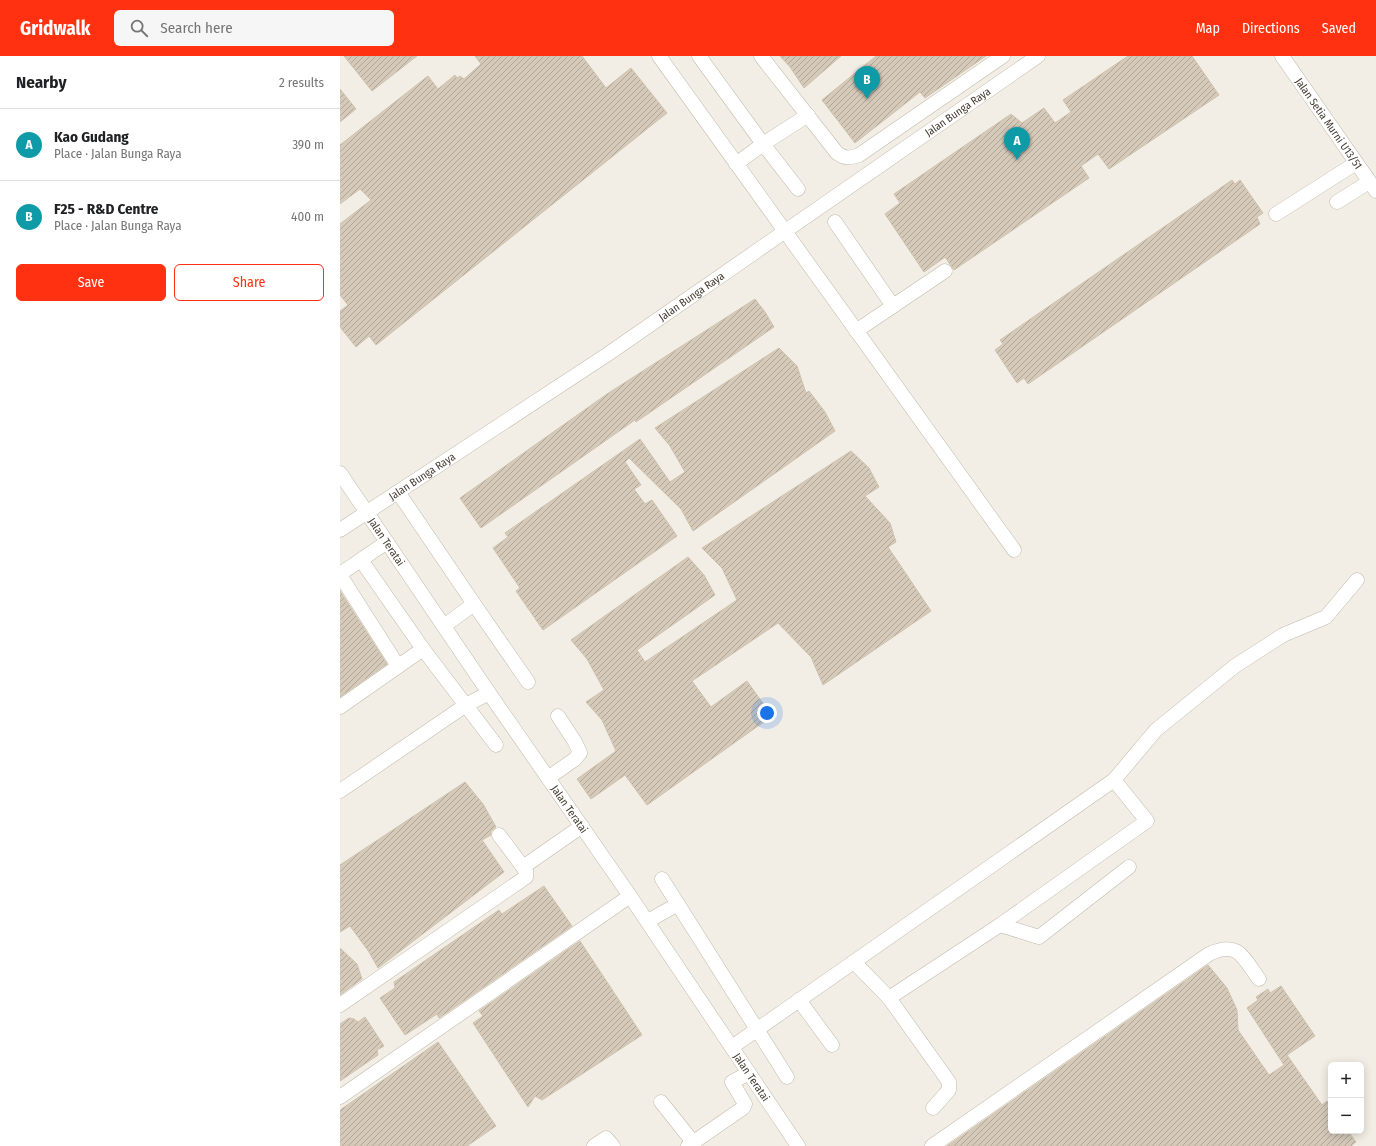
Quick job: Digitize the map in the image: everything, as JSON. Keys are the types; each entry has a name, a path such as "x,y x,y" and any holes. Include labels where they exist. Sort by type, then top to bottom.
{"street":[{"path":"699,56 763,144 798,189"},
{"path":"761,56 838,153 844,157 851,158 859,155 1003,56"},
{"name":"Jalan Bunga Raya","path":"340,530 608,354 1038,56"},
{"name":"Jalan Setia Murni U13/51","path":"1282,56 1372,186"},
{"path":"664,58 736,164 1014,550"},
{"path":"736,164 763,144 808,115"},
{"path":"1276,214 1356,162"},
{"path":"1338,202 1372,186"},
{"path":"835,222 893,306"},
{"path":"856,331 945,271"},
{"name":"Jalan Teratai","path":"340,473 548,778 648,921 798,1146"},
{"path":"398,492 528,682"},
{"path":"386,542 340,575 398,666"},
{"path":"361,560 423,649 496,745"},
{"path":"732,1047 1114,780 1156,730 1235,666 1283,635 1326,617 1357,580"},
{"path":"444,626 474,604"},
{"path":"340,707 423,649"},
{"path":"340,791 466,705 490,693"},
{"path":"548,778 576,759 580,753 575,742 558,716"},
{"path":"889,998 1000,926 1147,821 1114,780"},
{"path":"523,868 582,826"},
{"path":"340,1006 525,878 527,874 499,835"},
{"path":"1000,926 1039,937 1129,867"},
{"path":"662,879 787,1077"},
{"path":"340,1097 630,896"},
{"path":"648,921 678,904"},
{"path":"932,1146 1218,949 1233,949 1240,954 1259,979"},
{"path":"854,962 889,998 949,1082 949,1090 933,1108"},
{"path":"799,1000 832,1045"},
{"path":"661,1102 691,1144 743,1108 745,1104 732,1082 733,1080 749,1073"},
{"path":"594,1146 606,1138 613,1146"}],"building":[{"path":"344,56 417,56 372,91"},
{"path":"475,56 582,56 606,88 631,68 667,113 376,345 369,336 356,347 340,327 340,311 348,305 340,295 340,224 371,200 360,189 340,204 340,145 428,76 438,89 455,75 457,78 460,76 464,79 481,64"},
{"path":"780,56 841,56 804,88 790,67"},
{"path":"876,56 986,56 925,98 920,92 855,143 822,100"},
{"path":"1128,56 1192,56 1219,95 1109,169 1098,154 1081,166 1089,178 954,270 945,257 924,272 885,214 900,203 894,194 1011,114 1022,123 1044,108 1055,123 1071,112 1063,100"},
{"path":"340,89 356,109 340,122"},
{"path":"1232,180 1235,184 1240,180 1263,213 1257,217 1260,224 1028,384 1024,378 1017,383 995,350 1003,344 1000,340"},
{"path":"755,299 774,327 636,422 635,420 481,528 460,498 607,394"},
{"path":"779,348 797,366 806,393 809,391 825,412 835,431 693,531 681,509 629,458 625,462 641,485 634,489 645,504 652,500 677,536 543,630 516,591 520,588 493,548 508,537 505,533 640,439 670,482 685,472 670,446 655,428"},
{"path":"851,451 869,468 879,487 865,496 890,523 896,542 888,547 931,611 823,685 811,657 778,623 692,681 711,707 747,681 772,716 647,805 625,775 591,799 577,779 616,751 602,720 586,702 604,690 587,659 571,640 688,557 704,575 715,595 637,650 645,662 737,600 722,568 702,548"},
{"path":"340,591 387,664 340,697"},
{"path":"465,782 483,804 496,827 491,831 491,835 482,840 504,872 378,968 369,952 350,926 340,932 340,865"},
{"path":"544,886 572,926 439,1018 437,1014 405,1035 380,998 395,988 394,982 499,910 502,914"},
{"path":"580,941 642,1035 542,1100 535,1096 528,1107 473,1023 483,1016 479,1011"},
{"path":"340,948 357,964 362,979 340,995"},
{"path":"1208,965 1227,988 1237,1010 1238,1030 1269,1075 1284,1065 1247,1008 1258,1000 1256,997 1268,989 1270,993 1281,986 1315,1036 1287,1055 1322,1105 1327,1101 1328,1102 1328,1134 1350,1134 1356,1142 1351,1146 947,1146"},
{"path":"365,1017 384,1046 377,1050 378,1055 340,1081 340,1024 349,1018 358,1022"},
{"path":"438,1042 496,1126 467,1146 340,1146 340,1110"}],"place":[{"name":"F25 - R&D Centre","path":"867,99"},
{"name":"Kao Gudang","path":"1017,160"}]}
